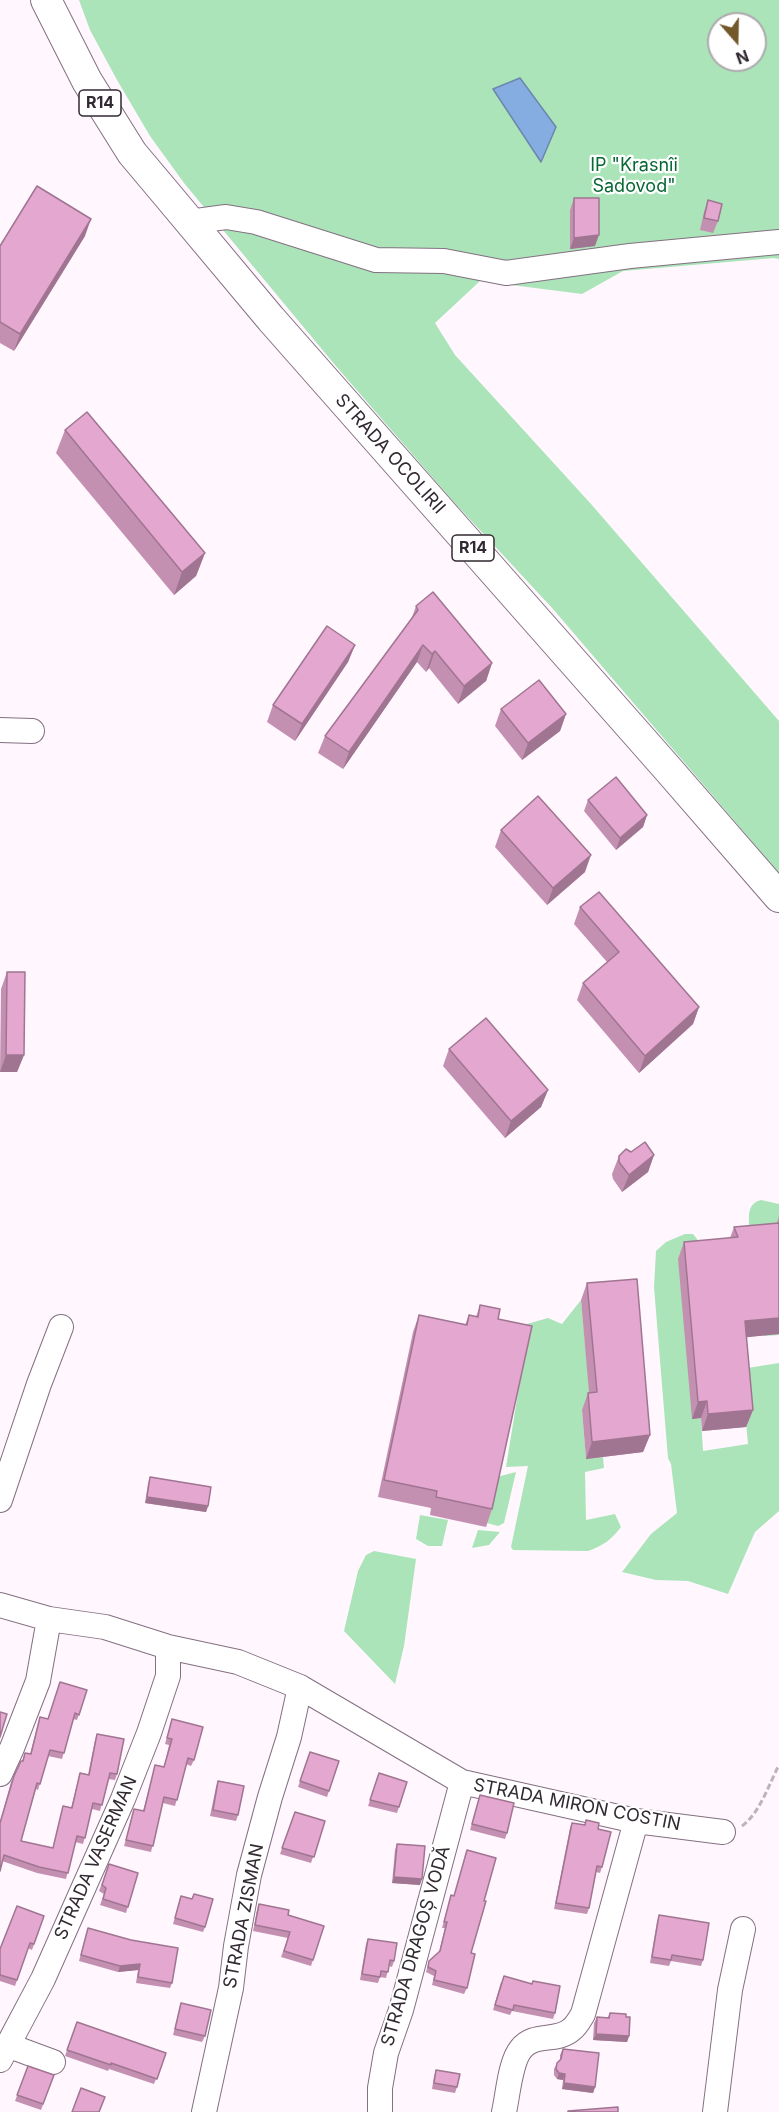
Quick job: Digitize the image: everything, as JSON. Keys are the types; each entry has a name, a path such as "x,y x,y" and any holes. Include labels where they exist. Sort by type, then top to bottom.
{"main road":[{"name":"R14","path":"46,0 92,90 132,153 169,197"},
{"name":"R14","path":"64,0 104,87 142,147 169,197"},
{"name":"STRADA OCOLIRII","path":"169,197 271,319 779,897"}],"street":[{"path":"189,222 226,217 256,222 376,260 444,261 506,273 630,256 778,241"},
{"path":"0,730 32,731"},
{"path":"0,1500 61,1327"},
{"name":"STRADA MIRON COSTIN","path":"0,1605 49,1619 105,1627 168,1647 238,1662 300,1687 462,1782 636,1821 723,1832"},
{"path":"0,1774 38,1681 49,1619"},
{"name":"STRADA VASERMAN","path":"4,2052 9,2021 43,1979 123,1799 168,1676 168,1647"},
{"name":"STRADA ZISMAN","path":"204,2112 231,1988 249,1875 289,1737 300,1687"},
{"name":"STRADA DRAGOȘ VODĂ","path":"380,2112 380,2088 386,2053 401,2010 462,1782"},
{"path":"504,2112 514,2060 520,2049 535,2038 551,2037 571,2030 583,2014 636,1821"},
{"path":"715,2112 730,1989 743,1929"},
{"path":"4,2052 53,2062"}],"path":[{"path":"723,1832 738,1828 749,1821 779,1765"}],"green space":[{"name":"IP \"Krasnîi Sadovod\"","path":"79,0 779,0 779,259 623,271 582,294 480,281 435,323 455,355 591,504 779,721 779,873 553,609 452,500 335,365 184,183 150,136 90,30"},
{"path":"761,1200 779,1204 779,1335 764,1336 756,1242 751,1242 750,1211 755,1202"},
{"path":"685,1234 693,1234 697,1239 699,1257 692,1419 701,1418 703,1451 748,1444 741,1369 779,1363 779,1511 755,1532 728,1594 688,1581 656,1580 622,1572 651,1534 677,1513 671,1464 668,1458 654,1287 656,1251 666,1242"},
{"path":"581,1300 591,1409 582,1410 586,1458 603,1457 604,1468 585,1472 586,1520 615,1514 621,1527 607,1542 588,1551 513,1550 511,1547 528,1466 506,1467 526,1344 507,1339 527,1324 548,1318 562,1324"},
{"path":"516,1472 504,1523 498,1526 487,1523 497,1477"},
{"path":"420,1515 448,1520 442,1546 428,1546 416,1539"},
{"path":"478,1530 500,1532 489,1545 472,1548"},
{"path":"374,1551 416,1559 404,1646 395,1684 344,1631 358,1571 366,1555"}],"water":[{"path":"520,78 556,127 541,162 493,89"}],"building":[{"path":"37,186 91,219 20,334 0,322 0,246"},
{"path":"574,198 599,198 599,235 574,238"},
{"path":"708,200 722,204 718,221 704,218"},
{"path":"87,412 205,553 182,572 65,430"},
{"path":"433,592 492,663 464,686 435,651 432,654 423,645 349,752 325,736 418,610 416,606"},
{"path":"327,626 355,645 302,724 273,705"},
{"path":"539,680 566,714 528,743 501,709"},
{"path":"616,777 647,815 620,838 588,800"},
{"path":"538,796 591,855 553,888 501,830"},
{"path":"599,892 699,1007 645,1056 583,983 619,952 580,907"},
{"path":"7,972 25,972 24,1055 6,1055"},
{"path":"486,1018 548,1090 511,1121 449,1049"},
{"path":"645,1142 654,1155 629,1175 619,1162 619,1156 626,1149 631,1152"},
{"path":"779,1223 779,1318 745,1321 753,1410 708,1414 707,1401 698,1402 684,1242 738,1237 734,1227"},
{"path":"637,1279 650,1435 592,1442 588,1393 597,1392 587,1283"},
{"path":"480,1305 500,1309 498,1319 532,1326 492,1509 436,1497 437,1491 384,1480 419,1315 467,1325 469,1315 478,1317"},
{"path":"150,1477 211,1487 208,1506 147,1497"},
{"path":"60,1682 87,1690 79,1715 75,1713 64,1753 50,1750 40,1784 37,1783 21,1841 53,1848 63,1806 72,1808 80,1773 89,1775 97,1734 124,1739 117,1774 110,1773 102,1805 93,1803 85,1838 77,1836 68,1873 39,1867 4,1855 0,1871 0,1823 14,1776 25,1753 31,1754 40,1717 48,1719"},
{"path":"0,1712 7,1714 0,1737"},
{"path":"172,1719 203,1727 194,1760 188,1758 177,1800 164,1797 153,1846 126,1840 134,1809 144,1811 155,1765 164,1767 172,1739 167,1738"},
{"path":"310,1752 339,1761 329,1791 300,1781"},
{"path":"379,1773 407,1782 399,1807 370,1800"},
{"path":"218,1781 244,1786 238,1815 213,1810"},
{"path":"480,1795 514,1803 507,1833 472,1824"},
{"path":"295,1812 325,1821 314,1857 282,1848"},
{"path":"586,1820 599,1823 598,1829 611,1832 602,1867 597,1866 589,1908 556,1903 572,1823 585,1825"},
{"path":"397,1844 425,1846 422,1879 394,1877"},
{"path":"467,1850 496,1858 471,1953 475,1954 467,1988 434,1980 436,1971 428,1967 429,1961 440,1951 451,1895 454,1896"},
{"path":"109,1864 138,1873 128,1907 103,1899 106,1888 102,1885"},
{"path":"194,1894 213,1899 205,1927 175,1918 181,1896 192,1899"},
{"path":"259,1904 289,1910 288,1915 324,1926 313,1960 284,1951 290,1932 255,1925"},
{"path":"17,1906 44,1916 34,1944 30,1943 17,1980 0,1975 0,1949"},
{"path":"659,1915 709,1923 703,1960 672,1955 671,1960 652,1957"},
{"path":"88,1928 131,1940 178,1948 172,1983 138,1977 140,1964 120,1966 81,1955"},
{"path":"368,1939 397,1943 394,1961 390,1960 388,1972 381,1971 380,1977 362,1974"},
{"path":"504,1976 532,1984 533,1981 560,1986 555,2013 514,2005 513,2010 495,2005"},
{"path":"181,2003 211,2010 205,2036 175,2029"},
{"path":"610,2013 626,2014 626,2017 630,2017 629,2036 596,2034 597,2017 609,2018"},
{"path":"77,2022 166,2053 157,2079 67,2050"},
{"path":"563,2049 599,2053 595,2087 564,2083 565,2074 559,2073 556,2069"},
{"path":"28,2066 54,2075 43,2104 17,2095"},
{"path":"436,2070 460,2074 457,2087 434,2083"},
{"path":"81,2088 105,2097 99,2112 72,2112"},
{"path":"618,2107 618,2112 568,2112 568,2111"}]}
